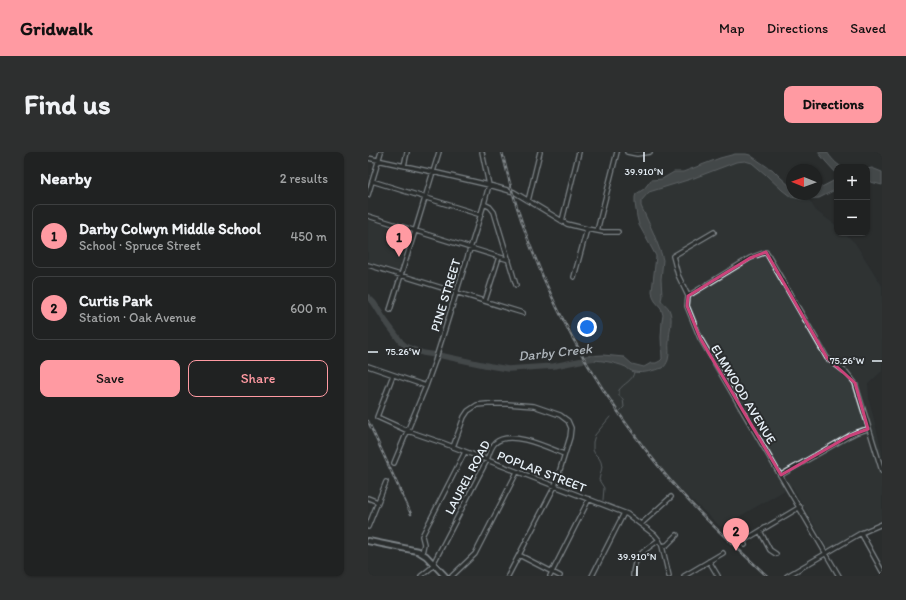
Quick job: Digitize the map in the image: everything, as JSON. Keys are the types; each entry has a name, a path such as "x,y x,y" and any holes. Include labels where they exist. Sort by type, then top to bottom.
{"main road":[{"path":"368,541 413,549 422,553 445,576"}],"street":[{"path":"368,194 381,152"},
{"path":"404,166 407,152"},
{"path":"390,310 439,152"},
{"name":"PINE STREET","path":"394,463 435,361 484,204 489,185 482,152"},
{"path":"528,201 540,152"},
{"path":"562,221 578,152"},
{"path":"597,231 617,152"},
{"path":"627,152 638,154 650,152"},
{"path":"368,158 514,192 568,224 597,231 618,232"},
{"path":"372,181 481,214"},
{"path":"484,204 490,207 494,212 516,285"},
{"path":"368,216 509,260"},
{"path":"574,277 587,229"},
{"name":"ELMWOOD AVENUE","path":"714,232 673,256 678,275 688,296 687,306 700,338 727,386 750,422 840,576"},
{"path":"688,296 750,258 766,252 827,358 847,373 855,383 882,471"},
{"path":"486,301 499,257"},
{"path":"368,265 523,313"},
{"path":"368,366 426,386"},
{"name":"POPLAR STREET","path":"393,375 377,417 408,431 624,513 660,540"},
{"path":"453,447 464,417 468,411 477,405 514,404 534,406 560,415 568,421 571,428 570,437 555,486 508,576"},
{"path":"781,475 849,436 868,429"},
{"name":"LAUREL ROAD","path":"421,576 431,568 495,443 506,438 528,440 564,454"},
{"path":"422,553 424,544 422,536 465,452"},
{"path":"452,576 475,555 518,472"},
{"path":"368,527 386,482"},
{"path":"640,524 671,497"},
{"path":"368,498 378,502"},
{"path":"551,574 589,500"},
{"path":"745,545 744,540 800,507"},
{"path":"592,576 624,513"},
{"path":"787,576 861,533 882,524"},
{"path":"760,531 770,550 776,554"},
{"path":"861,533 882,571"},
{"path":"662,546 667,545 677,535"},
{"path":"633,576 634,565 639,555 660,540 670,576"},
{"path":"684,576 723,553"},
{"path":"519,555 551,574 560,576"},
{"path":"709,561 718,576"}],"highlighted area":[{"path":"766,252 827,358 855,383 868,429 849,436 781,475 700,338 687,306 688,296 750,258"}],"shaded area":[{"path":"818,152 827,152 838,164 834,164 834,171"},
{"path":"735,154 750,155 772,169 786,182 786,193 752,163 745,161 736,162 694,178 649,192 641,201 641,206 653,232 663,260 661,300 667,306 671,315 668,360 663,368 648,372 634,372 626,367 612,363 588,360 585,356 603,355 624,357 632,364 644,367 651,363 656,363 662,359 661,337 663,315 661,308 653,297 652,291 656,256 639,225 635,197 636,194 644,189 651,180 662,179 674,172 683,172"},
{"path":"738,158 753,162 786,189 786,200 809,200 816,211 834,224 834,236 847,236 855,243 882,286 882,371 868,384 869,400 882,452 882,520 873,523 828,549 792,486 721,527 672,482 635,436 587,363 596,358 643,368 665,360 667,320 656,294 657,255 640,204 640,195"},
{"path":"870,168 882,172 882,185 870,182"},
{"path":"834,181 834,190 822,196 822,187"},
{"path":"368,220 410,233 398,271 368,262"}],"waterway":[{"name":"Darby Creek","path":"368,297 374,303 401,342 407,347 423,353 508,369 554,366 594,358"},
{"path":"620,411 624,407 623,399 619,396 619,390 630,380 634,372"},
{"path":"603,500 604,488 599,480 602,467 599,458 593,450 593,442 595,435 610,417"}],"railway":[{"path":"502,152 523,226 538,265 554,302 593,374 639,441 676,487 714,526 767,576"},
{"path":"368,421 411,514"}],"place":[{"name":"Darby Colwyn Middle School","path":"399,257"},
{"name":"Curtis Park","path":"736,551"}]}
